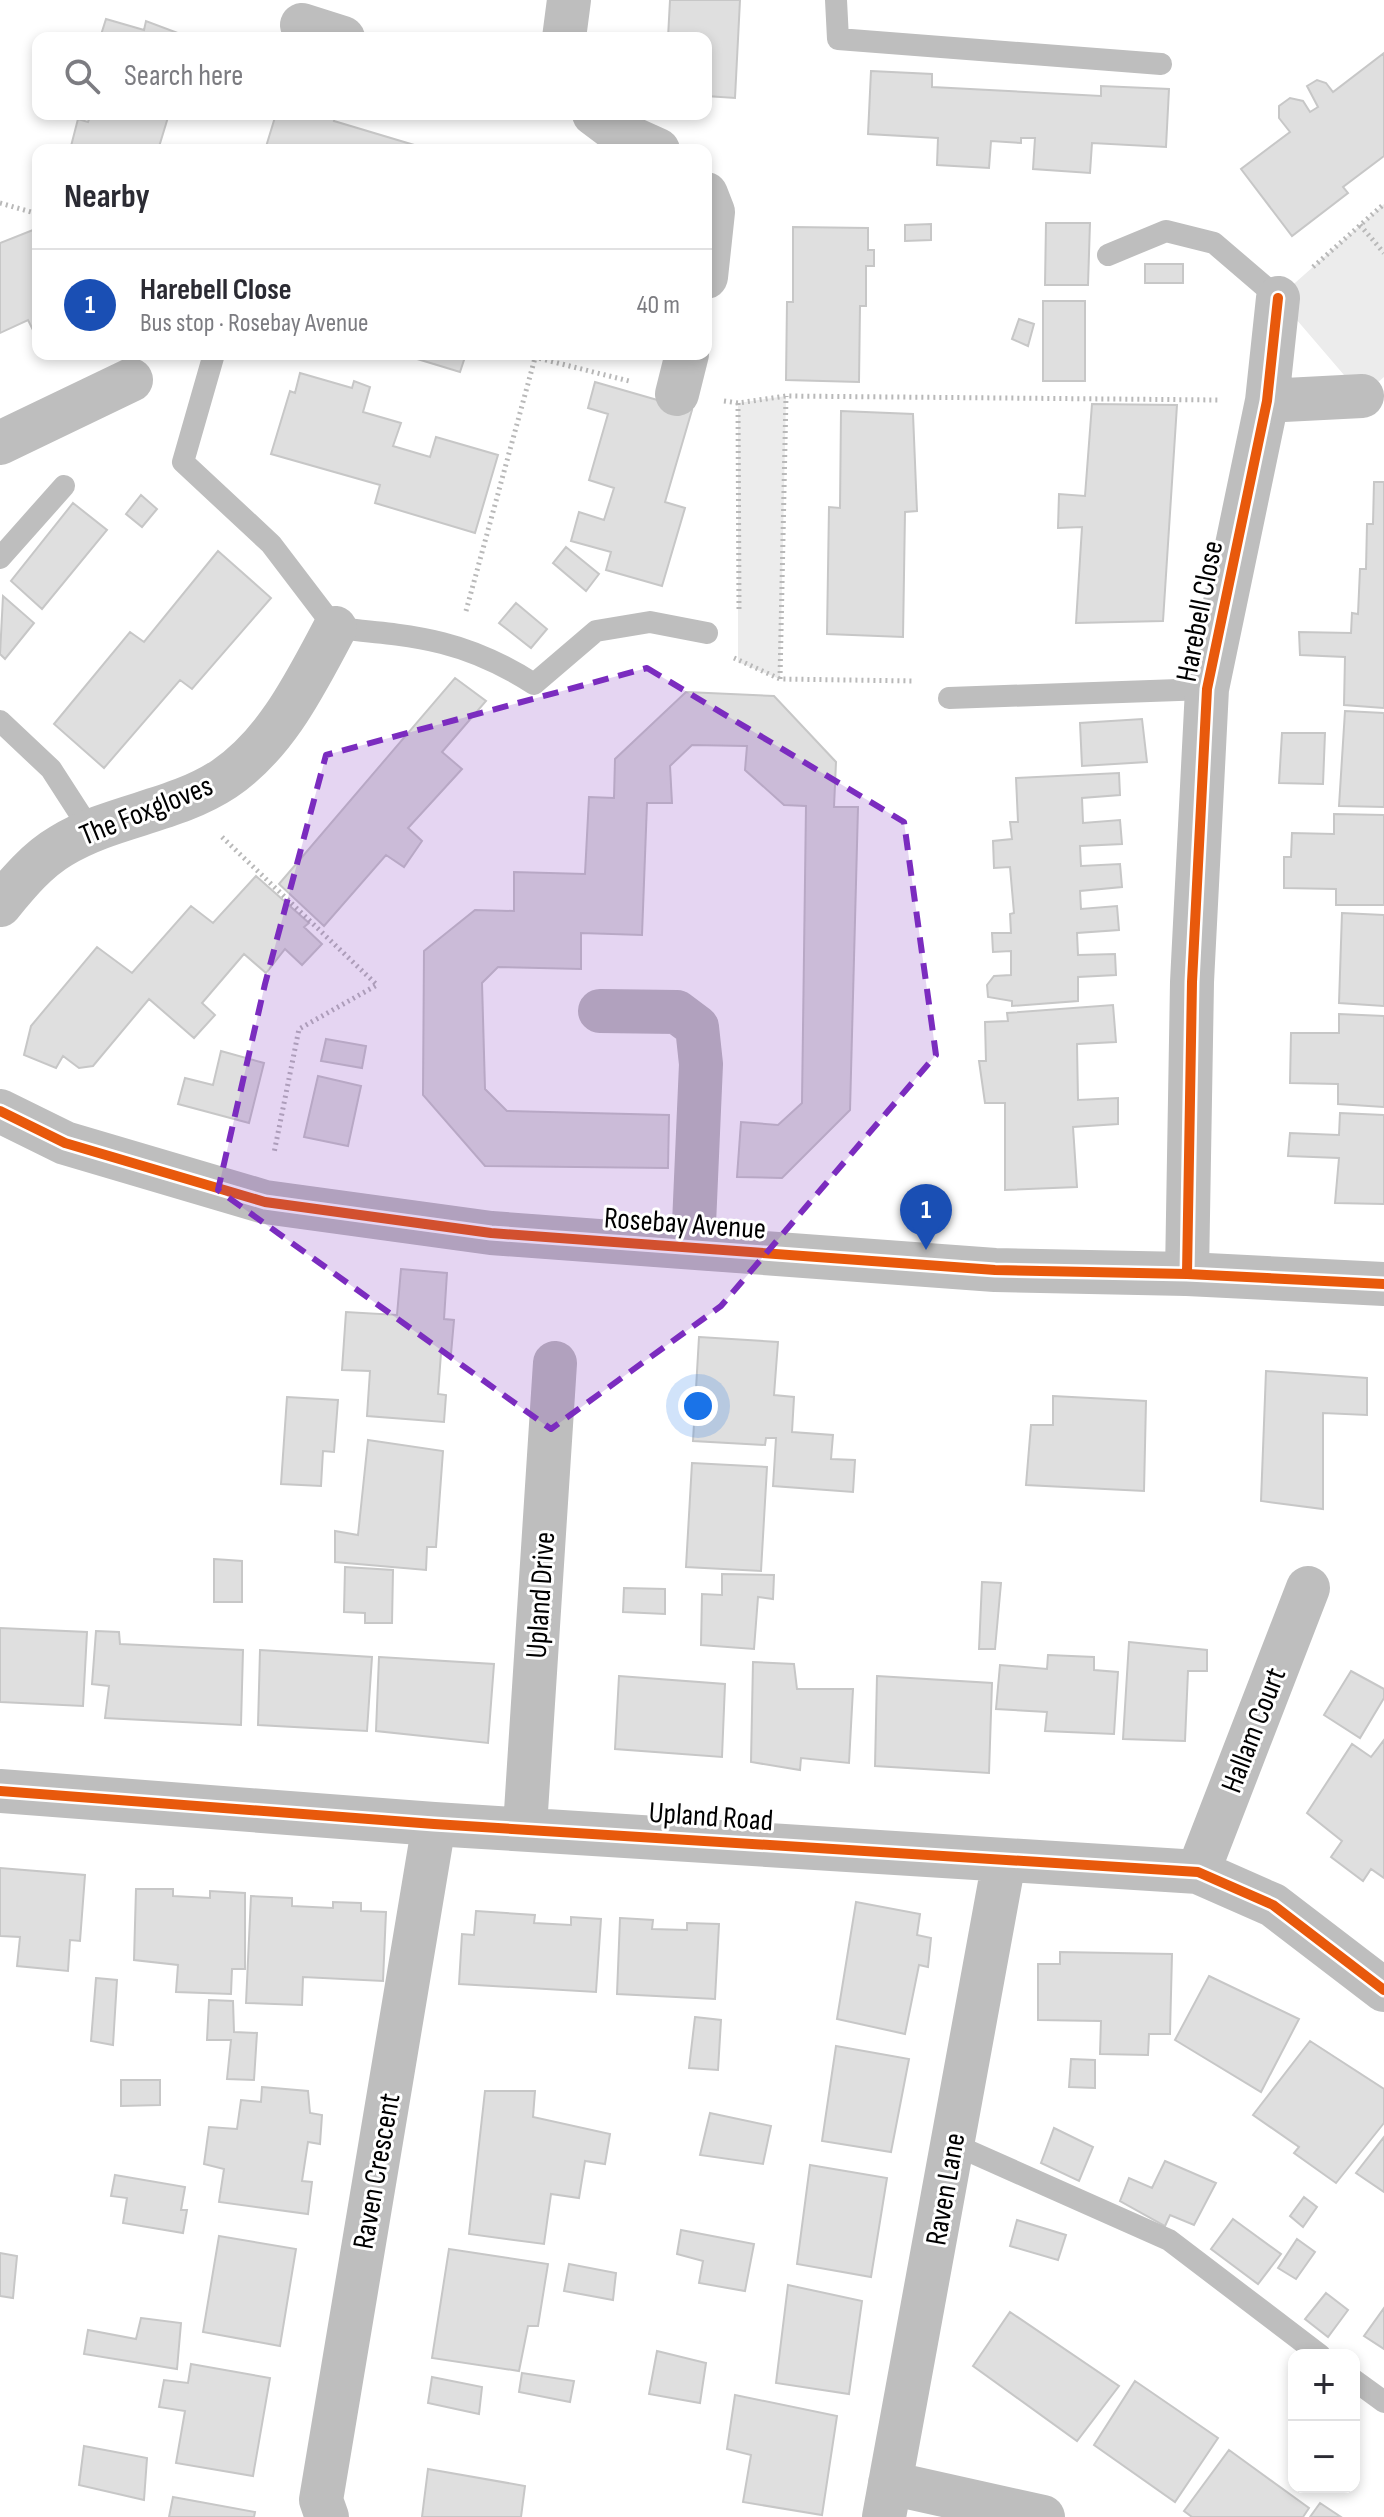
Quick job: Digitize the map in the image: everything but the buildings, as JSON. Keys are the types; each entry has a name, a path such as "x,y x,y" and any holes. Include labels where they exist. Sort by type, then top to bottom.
{"street":[{"path":"565,32 569,0"},
{"path":"302,25 324,32"},
{"path":"602,120 618,132 645,144"},
{"name":"Harebell Close","path":"1187,1274 1192,982 1207,689 1267,401 1278,298"},
{"path":"0,443 131,380"},
{"path":"1267,401 1373,402"},
{"name":"The Foxgloves","path":"0,905 22,879 60,846 91,831 183,800 225,778 263,744 299,694 335,628"},
{"path":"600,1011 677,1012 697,1027 701,1064 693,1247"},
{"name":"Rosebay Avenue","path":"0,1111 65,1143 265,1202 491,1233 995,1270 1187,1274 1384,1284"},
{"name":"Upland Drive","path":"525,1827 555,1363"},
{"name":"Hallam Court","path":"1198,1872 1308,1588"},
{"name":"Upland Road","path":"0,1791 434,1824 525,1827 1198,1872 1273,1905 1384,1990"},
{"name":"Raven Crescent","path":"327,2517 321,2500 434,1824"},
{"name":"Raven Lane","path":"887,2500 1004,1861"},
{"path":"887,2500 1043,2517"}],"lane":[{"path":"836,0 838,39 1161,64"},
{"path":"1108,255 1166,231 1214,243 1278,298"},
{"path":"212,360 183,462 271,544 335,628 420,636 456,645 495,659 534,684 596,631 650,622 707,633"},
{"path":"0,558 64,486"},
{"path":"949,698 1207,689"},
{"path":"0,721 51,769 91,831"},
{"path":"953,2144 1169,2240 1312,2349"},
{"path":"1360,2384 1384,2402"}],"path":[{"path":"0,203 32,212"},
{"path":"1278,298 1384,204"},
{"path":"1360,225 1384,253"},
{"path":"456,645 534,360"},
{"path":"553,360 682,374 738,403 786,396 1267,401"},
{"path":"780,679 786,396"},
{"path":"738,403 739,620"},
{"path":"707,633 738,662 780,679 928,681 949,698"},
{"path":"738,648 738,662"},
{"path":"183,800 377,985 299,1029 265,1202"}],"highlighted area":[{"path":"647,668 904,822 936,1055 721,1306 551,1429 218,1190 265,984 326,755"}],"shaded area":[{"path":"1384,204 1384,377 1362,396 1278,298"},
{"path":"786,396 780,679 738,662 738,403"}],"cycle path":[{"path":"1187,1274 1192,982 1207,689 1267,401 1278,298"},
{"path":"0,1111 65,1143 265,1202 491,1233 995,1270 1187,1274 1384,1284"},
{"path":"0,1791 434,1824 1198,1872 1273,1905 1384,1990"}],"place":[{"name":"Harebell Close","path":"926,1250"}]}
